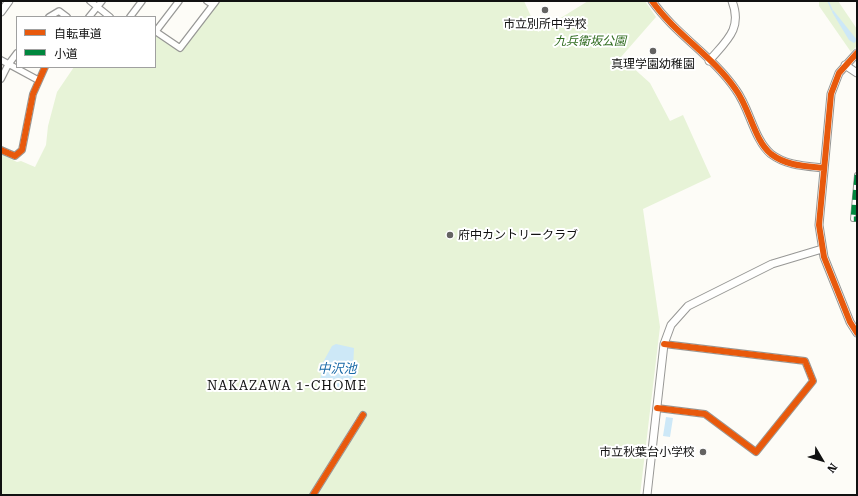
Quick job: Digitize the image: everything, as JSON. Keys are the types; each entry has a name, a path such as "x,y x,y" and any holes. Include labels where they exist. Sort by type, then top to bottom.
{"street":[{"path":"1,12 9,1"},
{"path":"90,1 109,16"},
{"path":"90,16 102,1"},
{"path":"131,16 142,1"},
{"path":"156,30 179,1"},
{"path":"156,32 180,48 215,3 207,1"},
{"path":"652,1 670,25 709,61 737,91 748,109 759,139 770,152 783,161 795,165 824,168"},
{"path":"709,61 730,37 734,28 736,15 732,1"},
{"path":"52,16 59,11 66,16"},
{"path":"857,53 845,65 836,80 831,94 819,225 822,249 848,317 857,333"},
{"path":"1,79 8,65 16,54"},
{"path":"1,60 38,80"},
{"path":"845,65 857,73"},
{"path":"1,150 15,156 22,150 33,94 44,68"},
{"path":"857,175 853,219 857,219"},
{"path":"646,495 664,344 671,325 688,306 772,264 822,249"},
{"path":"657,408 705,414 756,452 813,381 805,361 664,344"},
{"path":"313,495 354,427 363,415"}],"green space":[{"name":"府中カントリークラブ","path":"220,1 524,1 538,32 588,1 645,1 656,17 621,57 650,83 670,121 683,115 711,177 643,209 660,327 640,495 318,495 362,422 356,418 310,495 1,495 1,154 17,162 21,161 35,167 46,145 48,126 57,92 73,68 156,68 156,36 181,52"},
{"path":"819,1 838,1 857,29 857,46 851,52 819,6"}],"water":[{"path":"833,10 857,40 854,43 849,40 832,12"},
{"name":"中沢池","path":"336,344 354,348 352,391 320,383 322,364 332,346"},
{"path":"666,417 673,418 670,437 663,436"}],"waterway":[{"path":"828,1 832,10"}],"marked path":[{"path":"857,175 853,219 857,219"}],"cycle path":[{"path":"652,1 672,24 727,78 741,98 760,141 771,154 790,163 824,168"},
{"path":"857,53 839,73 831,94 819,225 824,257 850,322 857,333"},
{"path":"1,150 15,156 22,150 33,94 45,68"},
{"path":"657,408 705,414 756,452 813,381 805,361 664,344"},
{"path":"313,495 363,415"}],"place":[{"name":"市立別所中学校","path":"545,10"},
{"name":"真理学園幼稚園","path":"653,51"},
{"name":"府中カントリークラブ","path":"450,235"},
{"name":"市立秋葉台小学校","path":"703,452"}],"district":[{"name":"NAKAZAWA 1-CHOME","path":"287,386"}],"park label":[{"name":"九兵衛坂公園","path":"590,41"}]}
